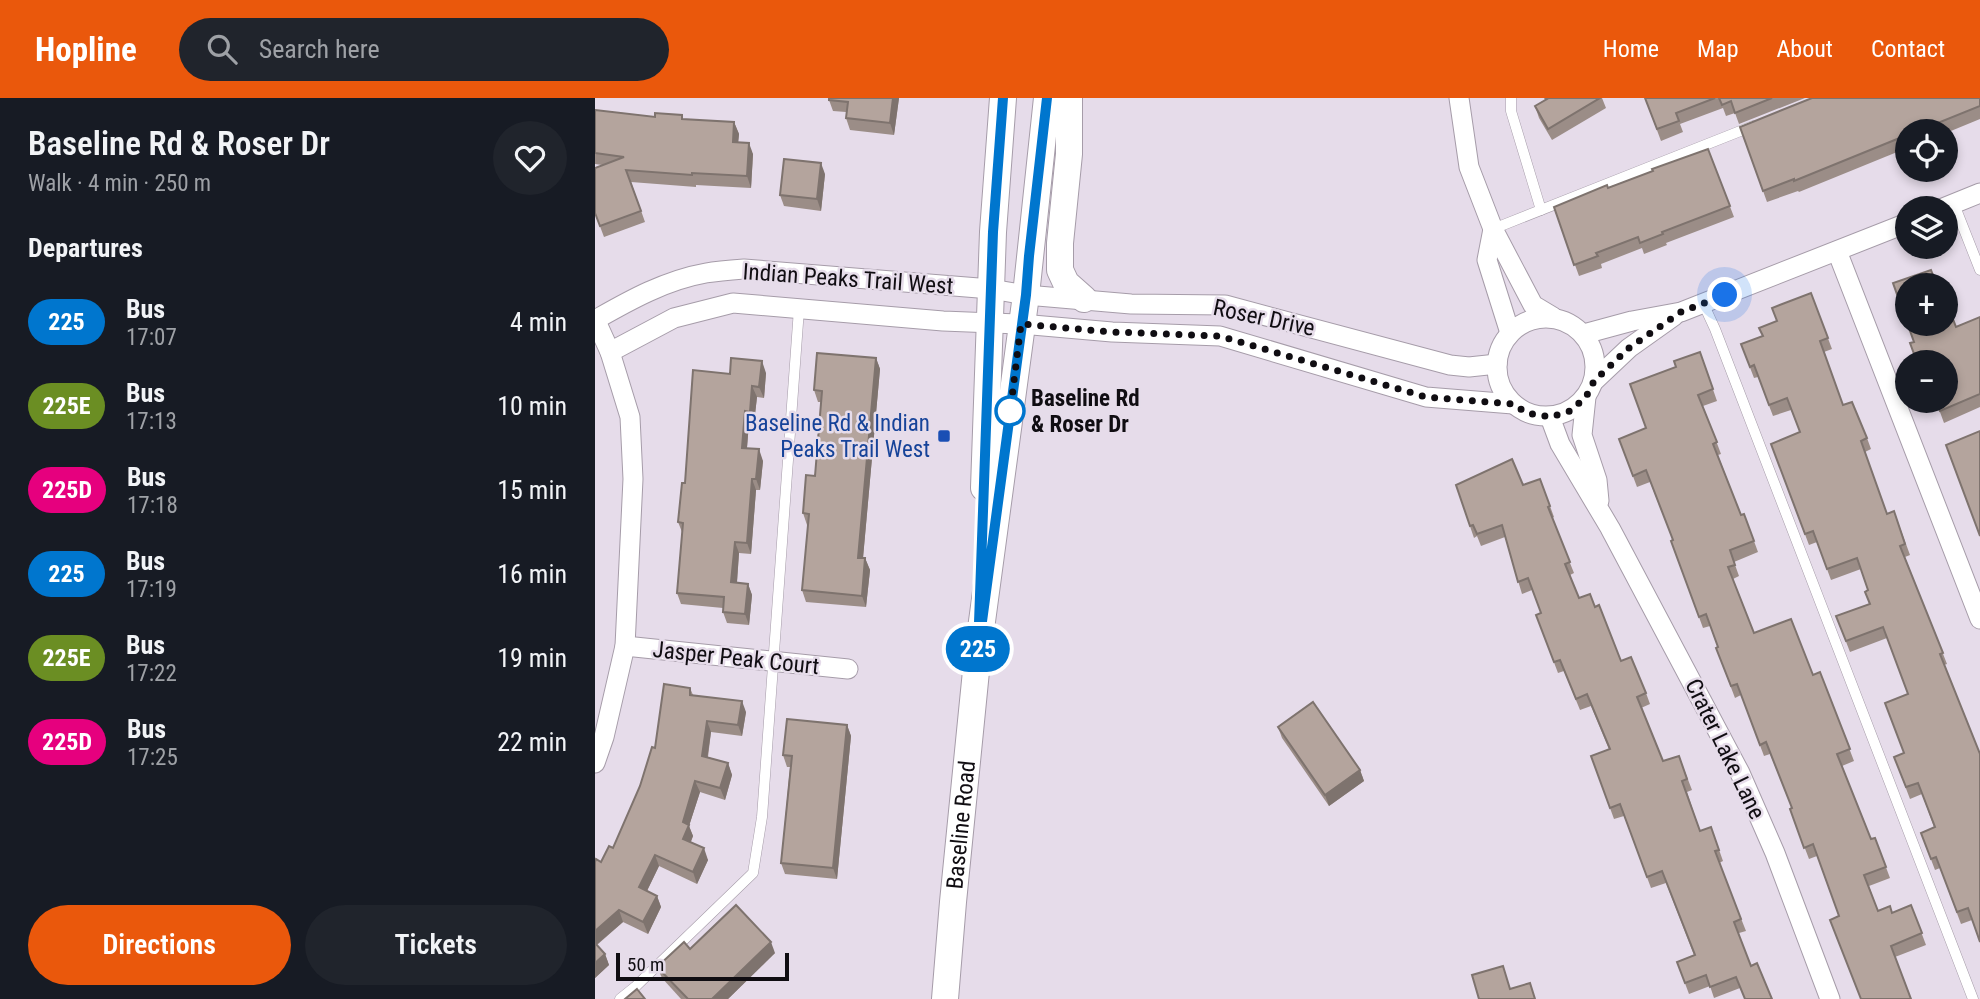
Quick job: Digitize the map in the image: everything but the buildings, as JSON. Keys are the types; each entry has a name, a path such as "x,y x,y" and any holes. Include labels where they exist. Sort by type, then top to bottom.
{"main road":[{"name":"Baseline Road","path":"978,651 994,220 1003,98"},
{"name":"Baseline Road","path":"945,999 978,651 1026,295 1047,98"},
{"path":"1069,98 1069,154 1060,270 1066,283 1084,299"}],"street":[{"path":"1459,98 1469,167 1493,229 1533,305 1553,317 1571,323 1584,334 1591,345 1596,361 1590,389"},
{"path":"1958,202 1980,193"},
{"path":"1584,334 1681,312 1895,228"},
{"path":"1493,229 1487,260 1510,333"},
{"path":"1837,251 1980,619"},
{"name":"Indian Peaks Trail West","path":"595,763 604,737 625,646 633,479 630,417 610,352 595,319 671,282 705,273 744,269 991,289 1026,295"},
{"name":"Roser Drive","path":"1026,295 1131,304 1225,305 1450,365 1469,367 1497,364"},
{"name":"Indian Peaks Trail West","path":"610,352 674,318 733,303 991,324"},
{"path":"1553,317 1535,318 1510,333 1501,347 1497,364 1501,388 1513,404 1527,413 1550,417 1570,411 1629,348 1681,312"},
{"name":"Roser Drive","path":"991,324 1220,336 1426,397 1513,404"},
{"name":"Crater Lake Lane","path":"1590,389 1582,435 1597,480 1599,509"},
{"name":"Crater Lake Lane","path":"1550,417 1560,444 1599,509 1740,773 1775,853 1830,999"},
{"name":"Jasper Peak Court","path":"625,646 848,669"}],"lane":[{"path":"1511,98 1511,111 1541,210"},
{"path":"1493,229 1764,122"},
{"path":"1958,225 1980,270"},
{"path":"1703,303 1972,999"},
{"path":"619,999 635,987 753,873 762,817 799,309"}],"bus line":[{"name":"225","path":"1003,98 993,232 978,651 1026,295 1047,98"}],"place":[{"name":"Baseline Rd & Roser Dr","path":"1010,411"},
{"name":"Baseline Rd & Indian Peaks Trail West","path":"944,436"}],"route":[{"path":"1010,411 1010,414 1021,324 1112,332 1220,336 1426,397 1513,404 1527,413 1550,417 1570,411 1586,397 1594,381 1629,348 1681,312 1725,295"}]}
